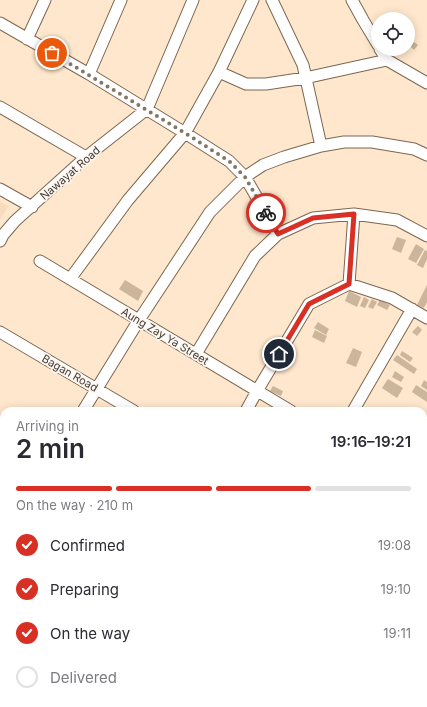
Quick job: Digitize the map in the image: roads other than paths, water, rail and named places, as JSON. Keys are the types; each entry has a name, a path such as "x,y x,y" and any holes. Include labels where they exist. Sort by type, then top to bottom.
{"street":[{"path":"27,38 45,0"},
{"path":"89,74 120,0"},
{"path":"147,109 193,0"},
{"path":"70,280 128,200 185,133 219,72 253,0"},
{"path":"272,0 303,65 321,146"},
{"path":"352,0 371,34"},
{"path":"0,23 89,74 229,161 245,177 278,234"},
{"path":"384,56 387,60 427,83"},
{"path":"219,72 246,84 266,84 305,78 387,60"},
{"path":"0,107 86,158"},
{"name":"Nawayat Road","path":"0,241 15,221 86,158 147,109"},
{"path":"85,407 138,320 210,212 245,177 263,165 277,159 321,146 344,142 372,142 414,149 427,155"},
{"path":"0,189 32,207"},
{"path":"349,284 354,214"},
{"path":"196,354 255,256 278,234 313,218 354,214 397,220 427,236"},
{"name":"Aung Zay Ya Street","path":"40,261 284,407"},
{"path":"248,407 309,304 349,284 392,298 427,318"},
{"path":"355,407 412,309"},
{"name":"Bagan Road","path":"3,334 127,407"}]}
